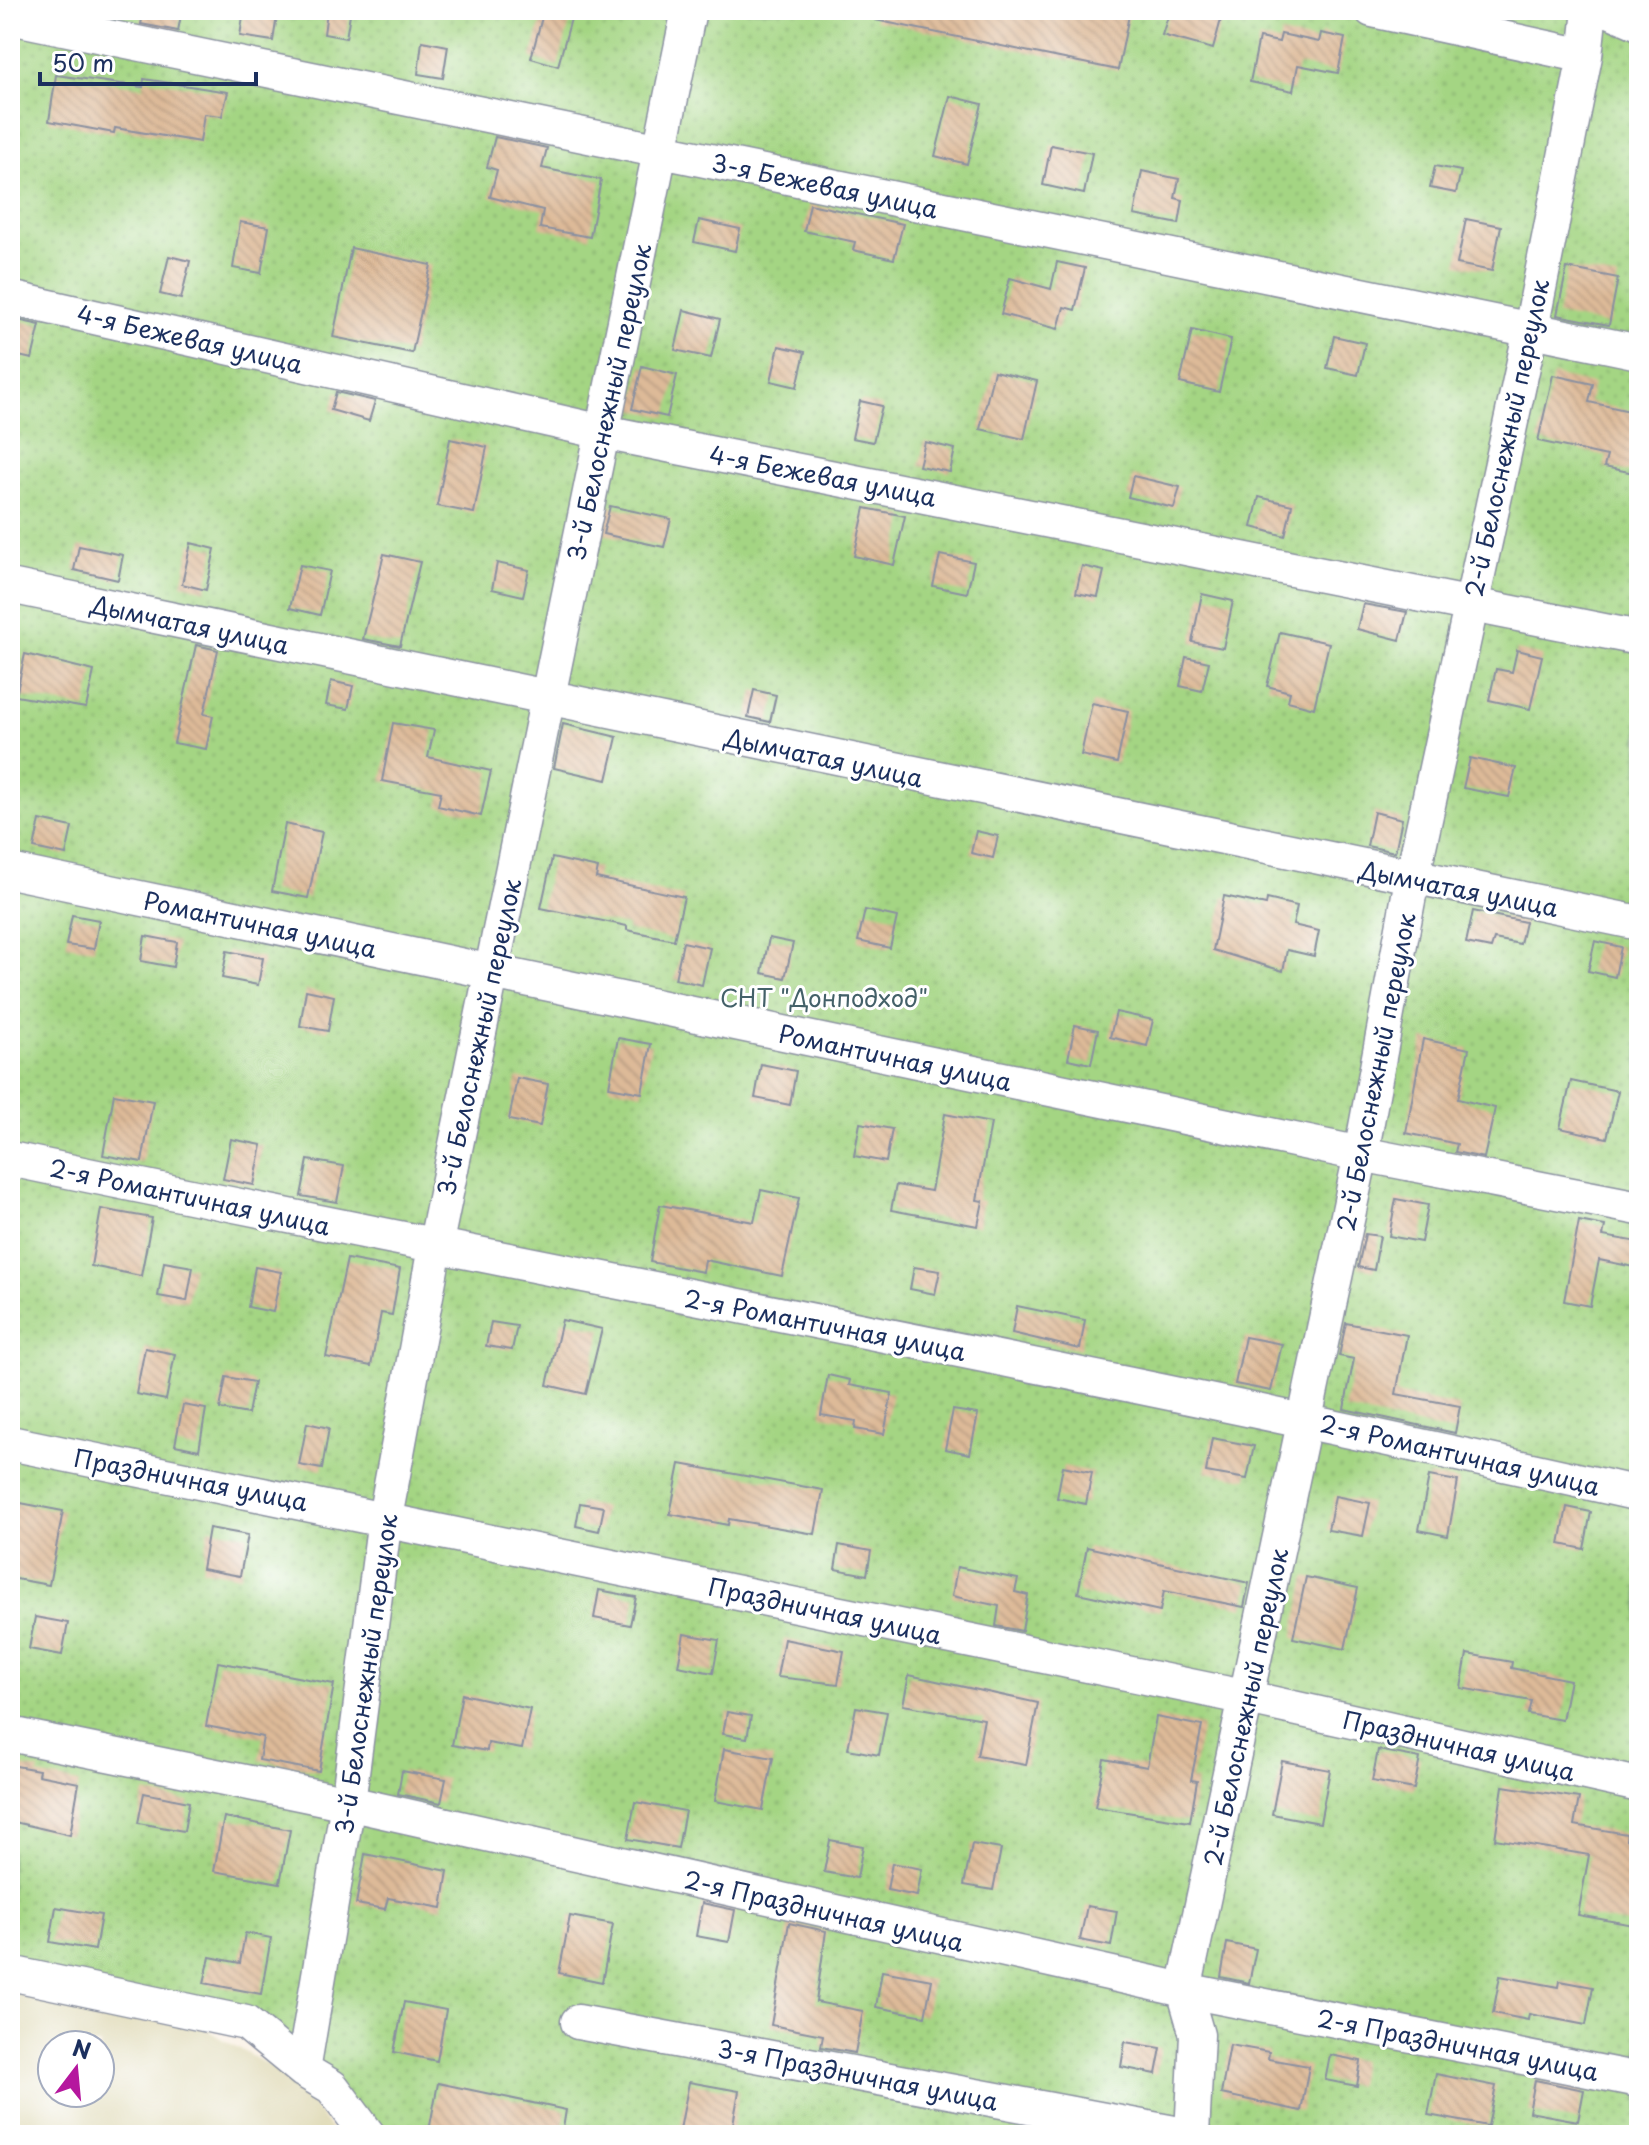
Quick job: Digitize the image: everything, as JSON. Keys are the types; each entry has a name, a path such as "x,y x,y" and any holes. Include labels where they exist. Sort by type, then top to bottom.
{"street":[{"name":"3-й Белоснежный переулок","path":"303,2070 348,1803 385,1518 435,1247 545,699 689,10"},
{"path":"1372,10 1585,56"},
{"name":"2-й Белоснежный переулок","path":"1192,2135 1197,2035 1184,1990 1361,1154 1412,879 1531,329 1585,56 1590,10"},
{"path":"1609,10 1639,23"},
{"name":"3-я Бежевая улица","path":"10,17 1639,352"},
{"name":"4-я Бежевая улица","path":"10,298 603,432 1639,638"},
{"name":"Дымчатая улица","path":"10,586 1412,879 1639,923"},
{"name":"Романтичная улица","path":"10,871 1361,1154 1639,1208"},
{"name":"2-я Романтичная улица","path":"10,1159 435,1247 1305,1419 1639,1494"},
{"name":"Праздничная улица","path":"10,1443 1248,1698 1639,1785"},
{"name":"2-я Праздничная улица","path":"10,1734 348,1803 1184,1990 1639,2080"},
{"path":"10,1973 246,2023 303,2070 332,2087 368,2135"},
{"name":"3-я Праздничная улица","path":"578,2022 1185,2135"}],"shaded area":[{"path":"10,1989 200,2026 292,2079 336,2135 10,2135"}],"green space":[{"name":"СНТ \"Донподход\"","path":"10,10 1639,10 1639,2135 350,2135 266,2034 10,1984"}],"building":[{"path":"144,10 182,10 178,31 141,24"},
{"path":"244,10 278,10 273,41 240,36"},
{"path":"544,10 572,15 558,66 531,58"},
{"path":"876,10 1130,10 1118,70 875,20"},
{"path":"1170,10 1201,10 1222,16 1213,49 1162,35"},
{"path":"327,11 350,14 346,38 324,34"},
{"path":"1321,33 1345,38 1338,73 1298,65 1293,91 1250,82 1259,38 1279,42 1281,34 1319,42"},
{"path":"422,41 448,46 443,78 418,74"},
{"path":"56,75 143,87 144,79 228,92 222,116 204,114 200,142 115,128 114,133 49,121"},
{"path":"950,96 982,104 967,164 935,156"},
{"path":"495,137 547,148 542,168 601,180 590,237 540,228 543,210 490,197 497,170 487,167"},
{"path":"1051,145 1092,153 1084,194 1043,185"},
{"path":"1435,166 1461,171 1456,193 1430,188"},
{"path":"1142,171 1179,179 1175,198 1183,200 1179,224 1134,215"},
{"path":"810,204 903,224 894,259 853,250 855,242 804,231"},
{"path":"1466,219 1501,226 1492,271 1457,264"},
{"path":"699,220 740,229 735,251 694,242"},
{"path":"240,222 269,227 261,273 233,268"},
{"path":"351,248 431,265 412,353 333,337"},
{"path":"169,256 190,261 181,299 160,294"},
{"path":"1057,262 1085,268 1075,310 1064,307 1058,329 1001,314 1010,278 1051,289"},
{"path":"1567,268 1618,278 1609,325 1557,315"},
{"path":"684,310 720,319 711,358 675,350"},
{"path":"13,319 40,325 32,359 10,354"},
{"path":"1192,330 1231,339 1219,392 1180,383"},
{"path":"1334,336 1365,343 1358,375 1327,368"},
{"path":"779,346 805,352 797,387 771,381"},
{"path":"642,366 677,375 667,417 632,409"},
{"path":"994,371 1037,381 1024,439 980,429"},
{"path":"1553,375 1593,384 1589,402 1639,413 1639,474 1604,467 1607,456 1538,441"},
{"path":"336,392 375,401 369,421 331,410"},
{"path":"860,401 882,406 873,442 852,438"},
{"path":"450,439 487,447 474,513 437,506"},
{"path":"925,442 955,449 950,472 919,466"},
{"path":"1133,476 1180,487 1174,508 1128,497"},
{"path":"1259,497 1292,505 1285,536 1252,527"},
{"path":"610,506 671,519 664,547 603,534"},
{"path":"865,508 905,516 894,565 854,556"},
{"path":"191,543 215,549 206,590 182,584"},
{"path":"79,546 123,555 118,580 74,570"},
{"path":"384,554 420,562 400,646 363,639"},
{"path":"940,555 974,562 967,593 933,586"},
{"path":"497,563 529,570 523,596 492,589"},
{"path":"300,565 330,571 320,615 290,608"},
{"path":"1082,566 1104,571 1098,597 1076,593"},
{"path":"1202,594 1233,601 1223,648 1192,642"},
{"path":"1363,604 1407,612 1400,640 1357,629"},
{"path":"1280,632 1329,643 1314,708 1288,701 1290,692 1267,686"},
{"path":"196,645 218,650 204,714 213,716 206,749 174,743"},
{"path":"1517,650 1542,656 1530,709 1489,700 1496,669 1512,672"},
{"path":"25,654 94,671 86,708 16,696"},
{"path":"1186,657 1209,662 1202,691 1180,686"},
{"path":"331,681 353,686 348,709 326,705"},
{"path":"754,690 776,695 770,722 748,717"},
{"path":"1092,703 1128,711 1117,763 1081,755"},
{"path":"393,723 434,730 428,757 491,771 481,816 438,806 441,792 382,781"},
{"path":"563,724 617,737 607,780 554,768"},
{"path":"1470,758 1516,768 1509,797 1463,788"},
{"path":"1374,812 1402,819 1395,852 1367,846"},
{"path":"40,820 72,827 66,855 34,848"},
{"path":"285,824 322,832 308,898 272,891"},
{"path":"976,831 998,836 993,858 971,853"},
{"path":"552,858 598,868 596,878 684,897 674,940 627,930 627,926 541,908"},
{"path":"1224,896 1266,905 1267,899 1297,906 1293,925 1319,931 1314,956 1287,950 1283,971 1213,950"},
{"path":"865,910 897,917 890,948 858,941"},
{"path":"1473,911 1525,922 1520,944 1494,939 1491,948 1466,943"},
{"path":"72,915 99,920 94,949 66,945"},
{"path":"145,936 177,942 173,967 141,961"},
{"path":"769,938 793,943 785,978 762,973"},
{"path":"1595,941 1621,947 1615,977 1588,971"},
{"path":"683,942 710,948 702,985 675,979"},
{"path":"227,951 263,958 258,985 222,978"},
{"path":"306,990 334,996 328,1031 300,1026"},
{"path":"1116,1012 1153,1020 1147,1046 1110,1037"},
{"path":"1075,1025 1098,1030 1091,1064 1068,1059"},
{"path":"618,1038 651,1044 642,1093 609,1087"},
{"path":"1423,1039 1469,1049 1458,1099 1495,1108 1484,1158 1455,1152 1457,1144 1406,1133"},
{"path":"761,1064 796,1071 790,1105 755,1098"},
{"path":"517,1078 548,1084 540,1126 509,1120"},
{"path":"1571,1081 1618,1091 1607,1138 1560,1128"},
{"path":"114,1094 153,1101 142,1162 103,1155"},
{"path":"945,1114 991,1123 977,1200 983,1201 978,1226 891,1210 896,1185 931,1191"},
{"path":"860,1123 892,1129 886,1162 854,1156"},
{"path":"231,1139 262,1145 254,1185 223,1179"},
{"path":"308,1160 344,1166 337,1202 301,1196"},
{"path":"761,1190 799,1198 782,1276 705,1260 703,1272 650,1262 660,1205 754,1222"},
{"path":"1396,1199 1428,1205 1421,1242 1389,1236"},
{"path":"101,1209 152,1218 141,1276 91,1266"},
{"path":"1579,1221 1605,1226 1603,1236 1639,1242 1639,1268 1599,1260 1590,1306 1564,1301"},
{"path":"1365,1234 1380,1236 1374,1270 1358,1267"},
{"path":"347,1259 400,1269 392,1315 381,1313 371,1366 326,1357"},
{"path":"164,1262 193,1267 187,1301 158,1296"},
{"path":"255,1267 281,1272 273,1312 248,1307"},
{"path":"914,1267 940,1271 935,1294 910,1289"},
{"path":"1017,1306 1085,1320 1080,1349 1012,1333"},
{"path":"562,1320 602,1329 586,1394 547,1385"},
{"path":"491,1322 517,1326 512,1350 486,1346"},
{"path":"1346,1323 1407,1335 1396,1394 1460,1406 1455,1433 1344,1409 1354,1359 1339,1356"},
{"path":"1245,1337 1282,1344 1271,1391 1235,1384"},
{"path":"145,1348 175,1354 166,1400 136,1394"},
{"path":"828,1375 850,1380 849,1385 892,1393 884,1434 855,1429 856,1421 821,1415"},
{"path":"226,1377 254,1382 248,1414 220,1409"},
{"path":"183,1405 206,1409 199,1450 175,1445"},
{"path":"953,1410 978,1414 970,1454 945,1449"},
{"path":"307,1423 329,1428 322,1469 299,1465"},
{"path":"1212,1438 1254,1446 1247,1479 1206,1472"},
{"path":"680,1464 823,1490 815,1534 729,1519 728,1525 670,1514"},
{"path":"1063,1466 1092,1472 1086,1504 1057,1498"},
{"path":"1429,1476 1458,1481 1448,1536 1419,1530"},
{"path":"1335,1496 1370,1503 1363,1536 1328,1530"},
{"path":"10,1501 63,1511 49,1585 10,1578"},
{"path":"580,1503 604,1507 599,1531 576,1526"},
{"path":"1567,1507 1591,1512 1584,1549 1560,1544"},
{"path":"209,1528 248,1535 240,1576 202,1569"},
{"path":"839,1545 871,1551 867,1575 835,1569"},
{"path":"1087,1547 1249,1583 1244,1607 1164,1591 1160,1611 1078,1593"},
{"path":"957,1567 1018,1579 1015,1592 1028,1595 1022,1631 996,1626 999,1606 952,1596"},
{"path":"1306,1577 1358,1588 1345,1649 1293,1638"},
{"path":"599,1590 636,1597 630,1625 594,1618"},
{"path":"35,1617 68,1623 62,1655 29,1649"},
{"path":"684,1634 719,1640 713,1673 678,1666"},
{"path":"784,1639 844,1651 838,1684 777,1677"},
{"path":"1467,1654 1512,1662 1511,1668 1570,1680 1562,1720 1528,1714 1531,1701 1461,1688"},
{"path":"218,1662 334,1684 319,1771 259,1760 263,1737 206,1726"},
{"path":"909,1675 1038,1703 1026,1765 977,1756 984,1719 903,1705"},
{"path":"462,1694 530,1709 522,1749 488,1743 487,1751 452,1745"},
{"path":"856,1707 887,1712 879,1755 848,1749"},
{"path":"727,1712 751,1716 747,1738 723,1734"},
{"path":"1156,1717 1202,1726 1191,1780 1197,1781 1190,1822 1095,1807 1104,1759 1147,1767"},
{"path":"724,1749 773,1758 763,1810 715,1801"},
{"path":"1378,1750 1420,1758 1414,1789 1372,1781"},
{"path":"1282,1761 1330,1770 1320,1823 1272,1814"},
{"path":"10,1765 39,1770 38,1775 79,1783 70,1835 10,1821"},
{"path":"402,1771 446,1779 441,1803 398,1794"},
{"path":"1503,1786 1579,1798 1574,1825 1627,1834 1626,1840 1639,1843 1639,1926 1578,1915 1589,1855 1495,1839"},
{"path":"144,1793 189,1802 184,1831 138,1823"},
{"path":"635,1802 685,1811 678,1848 628,1839"},
{"path":"224,1817 290,1830 280,1883 214,1871"},
{"path":"830,1840 863,1846 857,1878 824,1872"},
{"path":"972,1844 1001,1849 993,1890 964,1885"},
{"path":"365,1854 448,1871 442,1908 388,1898 385,1909 356,1904"},
{"path":"892,1863 922,1869 917,1896 887,1890"},
{"path":"702,1903 735,1910 729,1942 696,1936"},
{"path":"1087,1906 1117,1911 1111,1946 1080,1940"},
{"path":"56,1907 101,1915 95,1950 50,1942"},
{"path":"570,1916 613,1924 602,1982 559,1973"},
{"path":"789,1923 826,1931 816,2002 863,2011 855,2053 821,2047 823,2035 771,2025"},
{"path":"245,1933 271,1938 261,1994 204,1983 210,1957 240,1963"},
{"path":"1227,1943 1256,1949 1249,1983 1221,1977"},
{"path":"882,1971 932,1980 925,2016 876,2007"},
{"path":"1500,1976 1559,1987 1560,1981 1593,1987 1586,2025 1529,2014 1528,2020 1493,2013"},
{"path":"404,2002 446,2010 437,2061 394,2052"},
{"path":"1125,2042 1161,2048 1156,2074 1121,2067"},
{"path":"1230,2045 1269,2052 1268,2059 1309,2066 1301,2111 1221,2094"},
{"path":"1330,2055 1361,2061 1357,2086 1325,2080"},
{"path":"1436,2074 1496,2086 1488,2126 1428,2115"},
{"path":"1535,2080 1584,2090 1578,2121 1529,2112"},
{"path":"689,2082 739,2091 731,2135 679,2135"},
{"path":"438,2083 566,2110 562,2135 449,2135 429,2131"}]}
